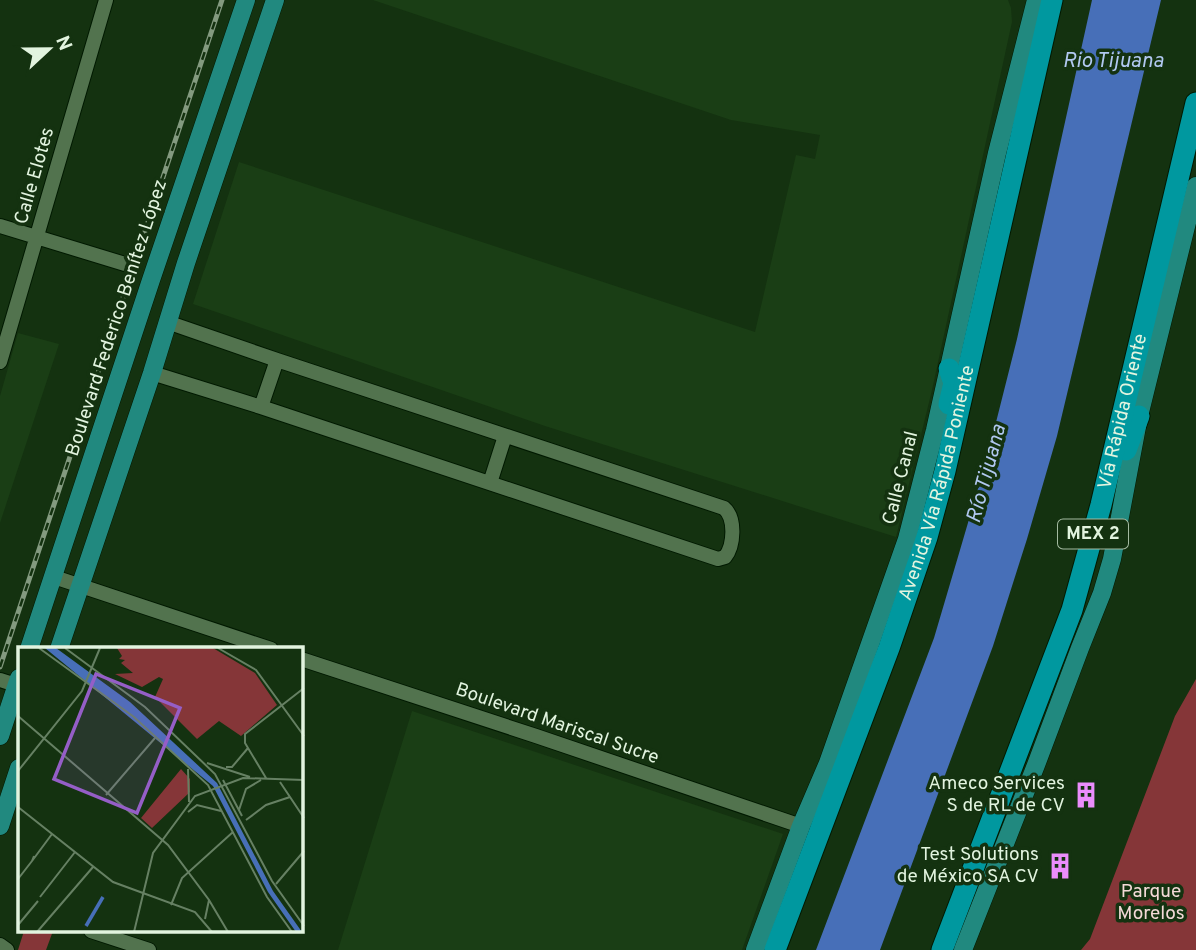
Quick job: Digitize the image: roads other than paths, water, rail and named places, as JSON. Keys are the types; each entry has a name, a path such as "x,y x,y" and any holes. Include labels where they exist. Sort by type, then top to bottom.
{"highway":[{"name":"Avenida Vía Rápida Poniente","path":"775,950 889,648 927,537 948,458 1052,0"},
{"name":"Vía Rápida Oriente","path":"942,950 1072,610 1101,505 1196,103"},
{"path":"927,537 925,520 954,383 949,369"},
{"path":"1072,610 1085,593 1094,570 1127,447 1139,416"},
{"path":"828,763 838,752 874,665 889,648"}],"main road":[{"name":"Boulevard Federico Benítez López","path":"30,647 246,0"},
{"path":"60,647 275,0"},
{"path":"1024,0 1031,19"},
{"name":"Calle Canal","path":"755,950 801,826 828,763 918,503 997,153 1036,0"},
{"path":"963,950 1102,593 1112,559 1139,416 1196,186"},
{"path":"0,736 14,683"},
{"path":"0,826 18,771"}],"street":[{"name":"Calle Elotes","path":"0,362 106,0"},
{"path":"0,226 125,264"},
{"path":"152,373 718,559 725,557 730,549 733,522 731,515 724,508 167,322"},
{"path":"261,407 277,360"},
{"path":"490,483 505,436"},
{"path":"54,577 265,647"},
{"name":"Boulevard Mariscal Sucre","path":"303,660 801,826"},
{"path":"94,932 149,950"},
{"path":"0,944 7,950"}],"water":[{"name":"Rio Tijuana","path":"1092,0 1161,0 1057,436 993,646 880,950 816,950 934,638 987,458 1017,339"}],"railway":[{"path":"0,667 222,0"}],"place":[{"name":"Ameco Services S de RL de CV","path":"1086,795"},
{"name":"Test Solutions de México SA CV","path":"1060,866"}],"water label":[{"name":"Río Tijuana","path":"987,474"}],"park label":[{"name":"Parque Morelos","path":"1151,903"}]}
